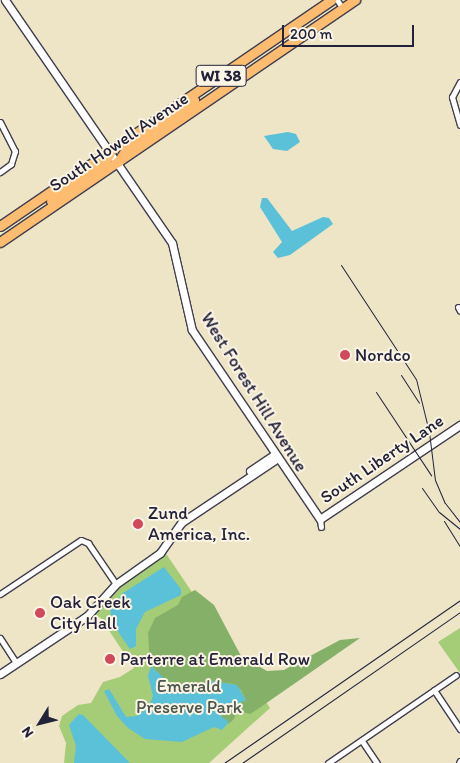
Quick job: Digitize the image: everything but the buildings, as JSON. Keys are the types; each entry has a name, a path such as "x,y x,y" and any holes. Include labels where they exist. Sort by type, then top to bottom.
{"main road":[{"name":"South Howell Avenue","path":"1,222 59,186 331,0"},
{"name":"South Howell Avenue","path":"0,242 355,0"},
{"path":"118,163 122,152 176,116 222,75"},
{"path":"27,224 63,192 104,163 110,151"},
{"path":"11,235 14,223 59,186"},
{"path":"0,237 4,234 1,222"}],"street":[{"name":"West Forest Hill Avenue","path":"5,0 110,151 175,249 192,330 320,519 321,527"},
{"path":"336,0 343,9"},
{"path":"460,82 452,96 460,125"},
{"path":"0,122 15,151 11,164 0,172"},
{"name":"South Liberty Lane","path":"320,519 460,425"},
{"path":"0,674 87,616 116,584 160,553 182,522 276,456"},
{"path":"0,594 81,540 88,543 116,584"},
{"path":"0,638 16,663"},
{"path":"328,763 456,675"},
{"path":"434,690 460,729"},
{"path":"362,741 377,763"}],"green space":[{"name":"Emerald Preserve Park","path":"165,552 270,708 209,763 64,763 66,743 59,726 62,716 78,705 91,703 103,682 120,677 134,668 100,617 97,619 96,611 120,586"},
{"path":"195,590 214,605 241,656 267,671 284,670 340,640 360,638 250,714 238,711 233,720 228,724 220,714 222,710 246,700 241,690 233,684 212,681 197,688 180,687 163,678 150,664 148,633 155,618 178,605 182,597"},
{"path":"460,628 460,673 438,642"}],"water":[{"path":"288,132 296,134 300,142 287,151 273,149 264,136"},
{"path":"262,198 267,198 292,231 323,217 329,218 333,224 290,255 278,258 273,252 282,242 260,207"},
{"path":"164,567 181,589 181,595 145,612 136,629 136,646 130,649 112,623 110,608 123,593"},
{"path":"151,666 167,681 186,689 212,681 237,685 246,700 222,710 220,715 229,722 222,730 214,727 182,742 145,739 128,728 117,716 104,691 109,689 126,717 137,716 149,706 153,696 148,676"},
{"path":"79,714 83,715 130,763 74,763 76,746 69,725"}],"railway":[{"path":"341,265 416,379 429,432 435,480 445,503 460,522"},
{"path":"401,375 419,403"},
{"path":"376,392 431,475"},
{"path":"422,488 439,512 460,529"},
{"path":"444,521 460,547"},
{"path":"224,763 460,600"},
{"path":"242,763 460,612"}],"place":[{"name":"Nordco","path":"345,355"},
{"name":"Zund America, Inc.","path":"138,524"},
{"name":"Oak Creek City Hall","path":"40,613"},
{"name":"Parterre at Emerald Row","path":"110,659"}]}
